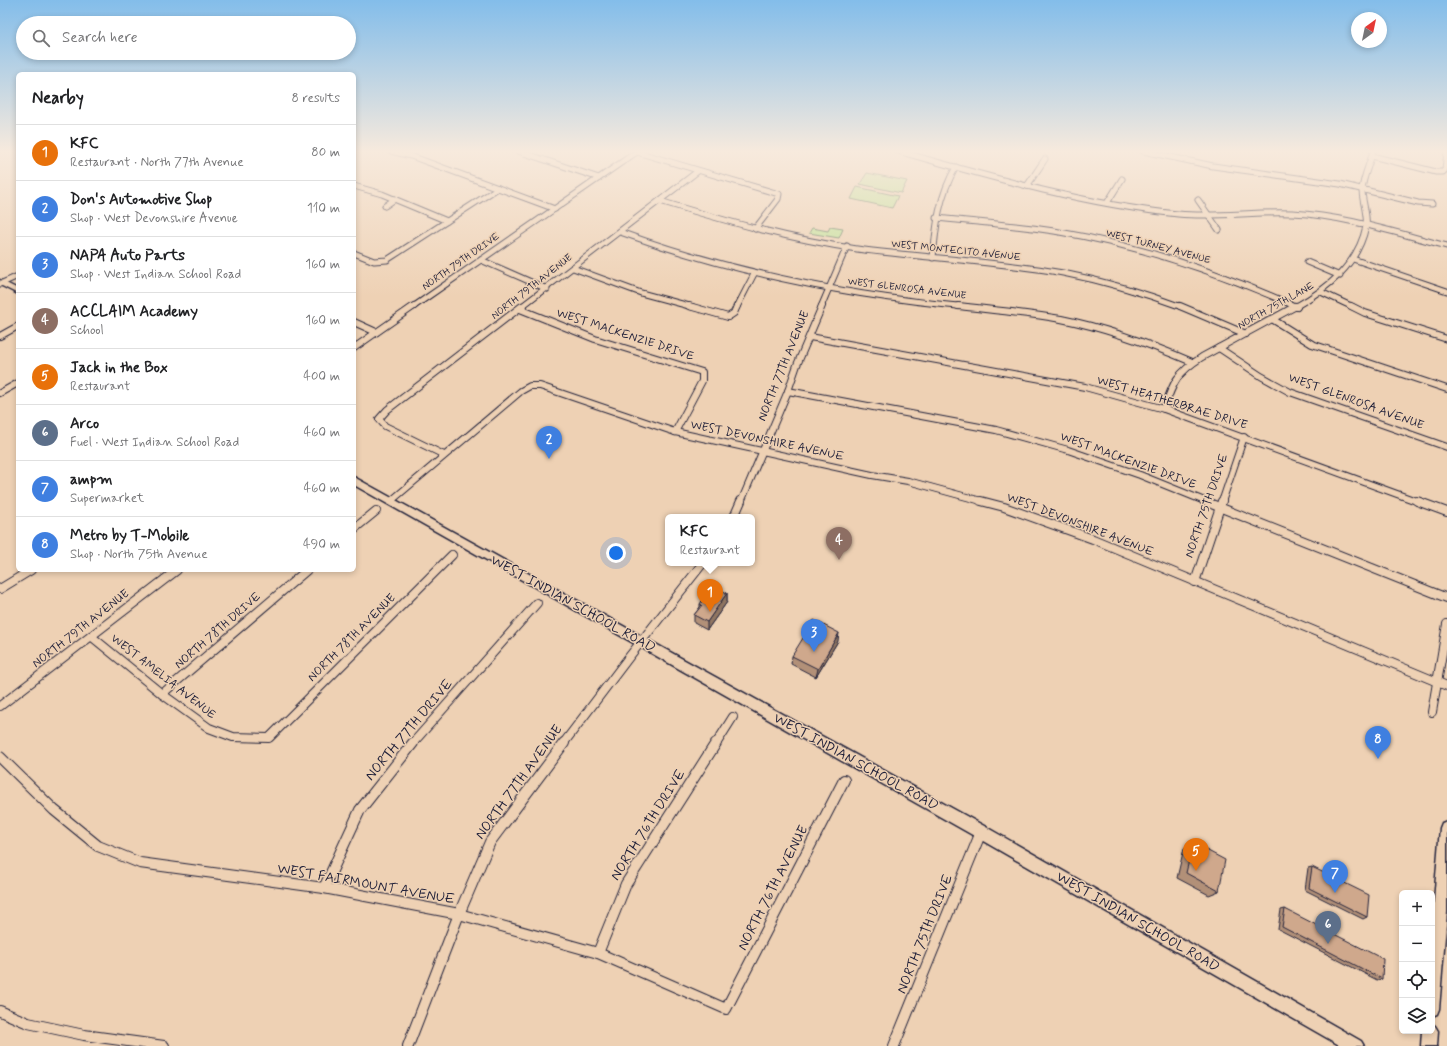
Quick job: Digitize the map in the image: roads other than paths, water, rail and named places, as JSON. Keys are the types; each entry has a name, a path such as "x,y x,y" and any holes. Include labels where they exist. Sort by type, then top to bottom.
{"main road":[{"path":"1,283 16,291"},
{"name":"WEST INDIAN SCHOOL ROAD","path":"356,482 981,832 1356,1046"},
{"path":"1433,998 1447,828"},
{"path":"1429,1046 1430,1034"}],"street":[{"path":"385,206 394,200"},
{"path":"397,200 447,221"},
{"path":"356,254 373,261 381,262 387,260 480,200"},
{"path":"530,200 555,209"},
{"name":"NORTH 79TH DRIVE","path":"356,347 568,200"},
{"path":"755,229 777,200"},
{"path":"932,258 936,218 940,200"},
{"path":"1092,200 1178,214 1209,216 1292,213 1336,218 1447,246"},
{"path":"1198,200 1219,230"},
{"name":"NORTH 75TH LANE","path":"1164,409 1172,384 1192,362 1297,307 1321,292 1340,276 1353,259 1362,240 1366,225 1363,200"},
{"path":"1405,200 1432,204"},
{"name":"WEST MONTECITO AVENUE","path":"660,201 755,229 795,238 932,258 1023,268 1076,276 1156,298 1195,312 1246,334"},
{"name":"NORTH 79TH AVENUE","path":"444,455 385,426 379,419 387,410 660,201"},
{"name":"WEST TURNEY AVENUE","path":"936,218 1053,231 1133,247 1213,271 1256,288 1297,307"},
{"name":"WEST GLENROSA AVENUE","path":"620,232 678,253 754,274 892,299 1043,316 1118,334 1192,362"},
{"name":"NORTH 77TH AVENUE","path":"735,514 760,452 788,391 847,246"},
{"path":"1353,259 1447,291"},
{"path":"482,260 547,289"},
{"path":"1307,262 1340,276"},
{"path":"573,268 641,293 728,317 734,313 754,274"},
{"path":"1,283 16,277"},
{"path":"1321,292 1365,313 1447,338"},
{"name":"WEST MACKENZIE DRIVE","path":"520,309 595,339 702,372 702,381 675,432"},
{"path":"1272,319 1312,344 1447,389"},
{"path":"356,323 376,332"},
{"path":"0,336 16,327"},
{"name":"WEST HEATHERBRAE DRIVE","path":"810,337 1085,387 1164,409 1447,512"},
{"name":"WEST GLENROSA AVENUE","path":"1218,348 1261,376 1290,392 1447,447"},
{"path":"0,393 16,384"},
{"name":"WEST DEVONSHIRE AVENUE","path":"444,455 521,391 530,386 540,386 675,432 760,452 908,481 1004,507 1093,539 1447,686"},
{"name":"WEST MACKENZIE DRIVE","path":"788,391 996,430 1068,450 1140,475 1447,598"},
{"name":"NORTH 75TH DRIVE","path":"1195,582 1244,437"},
{"path":"391,501 444,455"},
{"path":"356,527 376,511"},
{"name":"NORTH 78TH AVENUE","path":"269,738 452,555"},
{"name":"NORTH 77TH AVENUE","path":"408,1046 459,914 490,842 701,566"},
{"path":"0,589 28,572"},
{"name":"NORTH 79TH AVENUE","path":"0,706 174,572"},
{"name":"NORTH 78TH DRIVE","path":"162,694 305,572"},
{"name":"NORTH 77TH DRIVE","path":"324,888 360,810 411,745 537,603"},
{"path":"1432,712 1447,624"},
{"name":"WEST AMELIA AVENUE","path":"91,636 162,694 209,728 233,736 269,738"},
{"name":"NORTH 76TH DRIVE","path":"598,953 626,884 733,716"},
{"name":"WEST FAIRMOUNT AVENUE","path":"0,757 54,810 98,846 140,863 190,872 324,888 459,914 598,953 726,1009"},
{"name":"NORTH 76TH AVENUE","path":"726,1009 844,780"},
{"name":"NORTH 75TH DRIVE","path":"894,1046 981,832"},
{"path":"0,1011 28,1023 77,1034 164,1046"}],"place":[{"name":"Don's Automotive Shop","path":"549,459"},
{"name":"ACCLAIM Academy","path":"839,560"},
{"name":"KFC","path":"710,612"},
{"name":"NAPA Auto Parts","path":"814,652"},
{"name":"Metro by T-Mobile","path":"1378,759"},
{"name":"Jack in the Box","path":"1196,871"},
{"name":"ampm","path":"1335,893"},
{"name":"Arco","path":"1328,944"}]}
